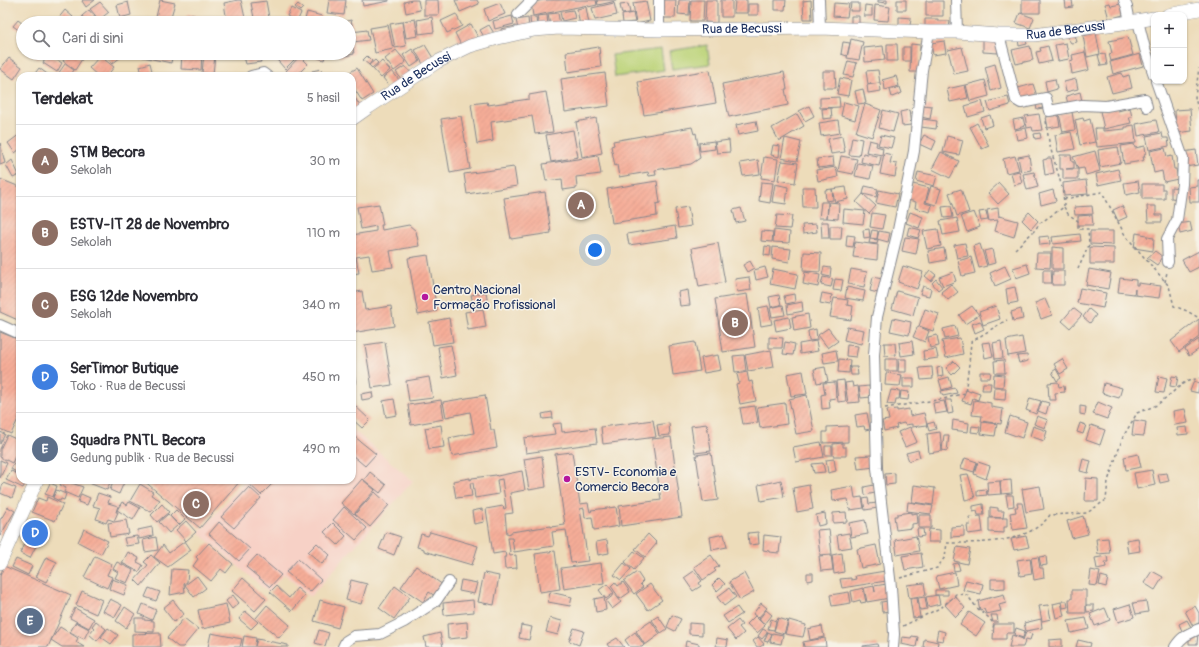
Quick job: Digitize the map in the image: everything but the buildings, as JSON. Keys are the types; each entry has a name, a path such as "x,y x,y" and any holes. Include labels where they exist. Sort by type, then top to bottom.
{"street":[{"path":"518,14 532,0"},
{"path":"659,0 659,30"},
{"path":"819,0 820,28"},
{"path":"956,0 957,32"},
{"path":"1124,0 1151,66"},
{"path":"1184,12 1199,9"},
{"name":"Rua de Becussi","path":"356,116 437,62 470,46 534,30 559,28 659,30 820,28 1034,35 1151,19"},
{"path":"893,647 894,630 890,581 877,468 874,355 877,318 897,235 914,151 922,70 929,32"},
{"path":"999,35 1016,100 1021,103 1046,98 1049,112 1082,105 1106,106 1145,99 1147,107"},
{"path":"1157,84 1183,158 1182,184 1177,220 1167,239 1168,262"},
{"path":"0,325 16,332"},
{"path":"0,563 35,484"},
{"path":"343,647 346,641 354,636 380,634 404,622 436,601 449,582"},
{"path":"1175,647 1181,638 1199,629"}],"path":[{"path":"1198,110 1195,97 1199,68"},
{"path":"1049,112 1046,117 1050,144 1064,199 1064,207 1068,214 1078,221 1078,229 1088,229 1089,245 1078,269"},
{"path":"1064,199 1102,192 1125,235 1169,286 1174,306 1199,318"},
{"path":"1016,249 1040,223 1064,207"},
{"path":"875,409 943,399 965,393 971,342 1007,320"},
{"path":"890,581 937,568 946,557 947,543 992,542 1023,535 1045,522 1050,515 1087,513 1106,500 1108,481 1123,437 1138,413 1157,405 1185,382 1199,378"},
{"path":"894,630 942,607 956,594 967,595 977,608 994,624 992,631"}],"shaded area":[{"path":"356,432 413,481 310,597 284,574 268,592 199,533 242,484 356,484"}],"green space":[{"path":"707,45 710,64 672,69 669,51"},
{"path":"661,49 664,70 615,77 612,55"}],"place":[{"name":"STM Becora","path":"581,205"},
{"name":"Centro Nacional Formação Profissional","path":"425,297"},
{"name":"ESTV-IT 28 de Novembro","path":"735,323"},
{"name":"ESTV- Economia e Comercio Becora","path":"567,479"},
{"name":"ESG 12de Novembro","path":"196,504"},
{"name":"SerTimor Butique","path":"35,533"},
{"name":"Squadra PNTL Becora","path":"30,621"}]}
